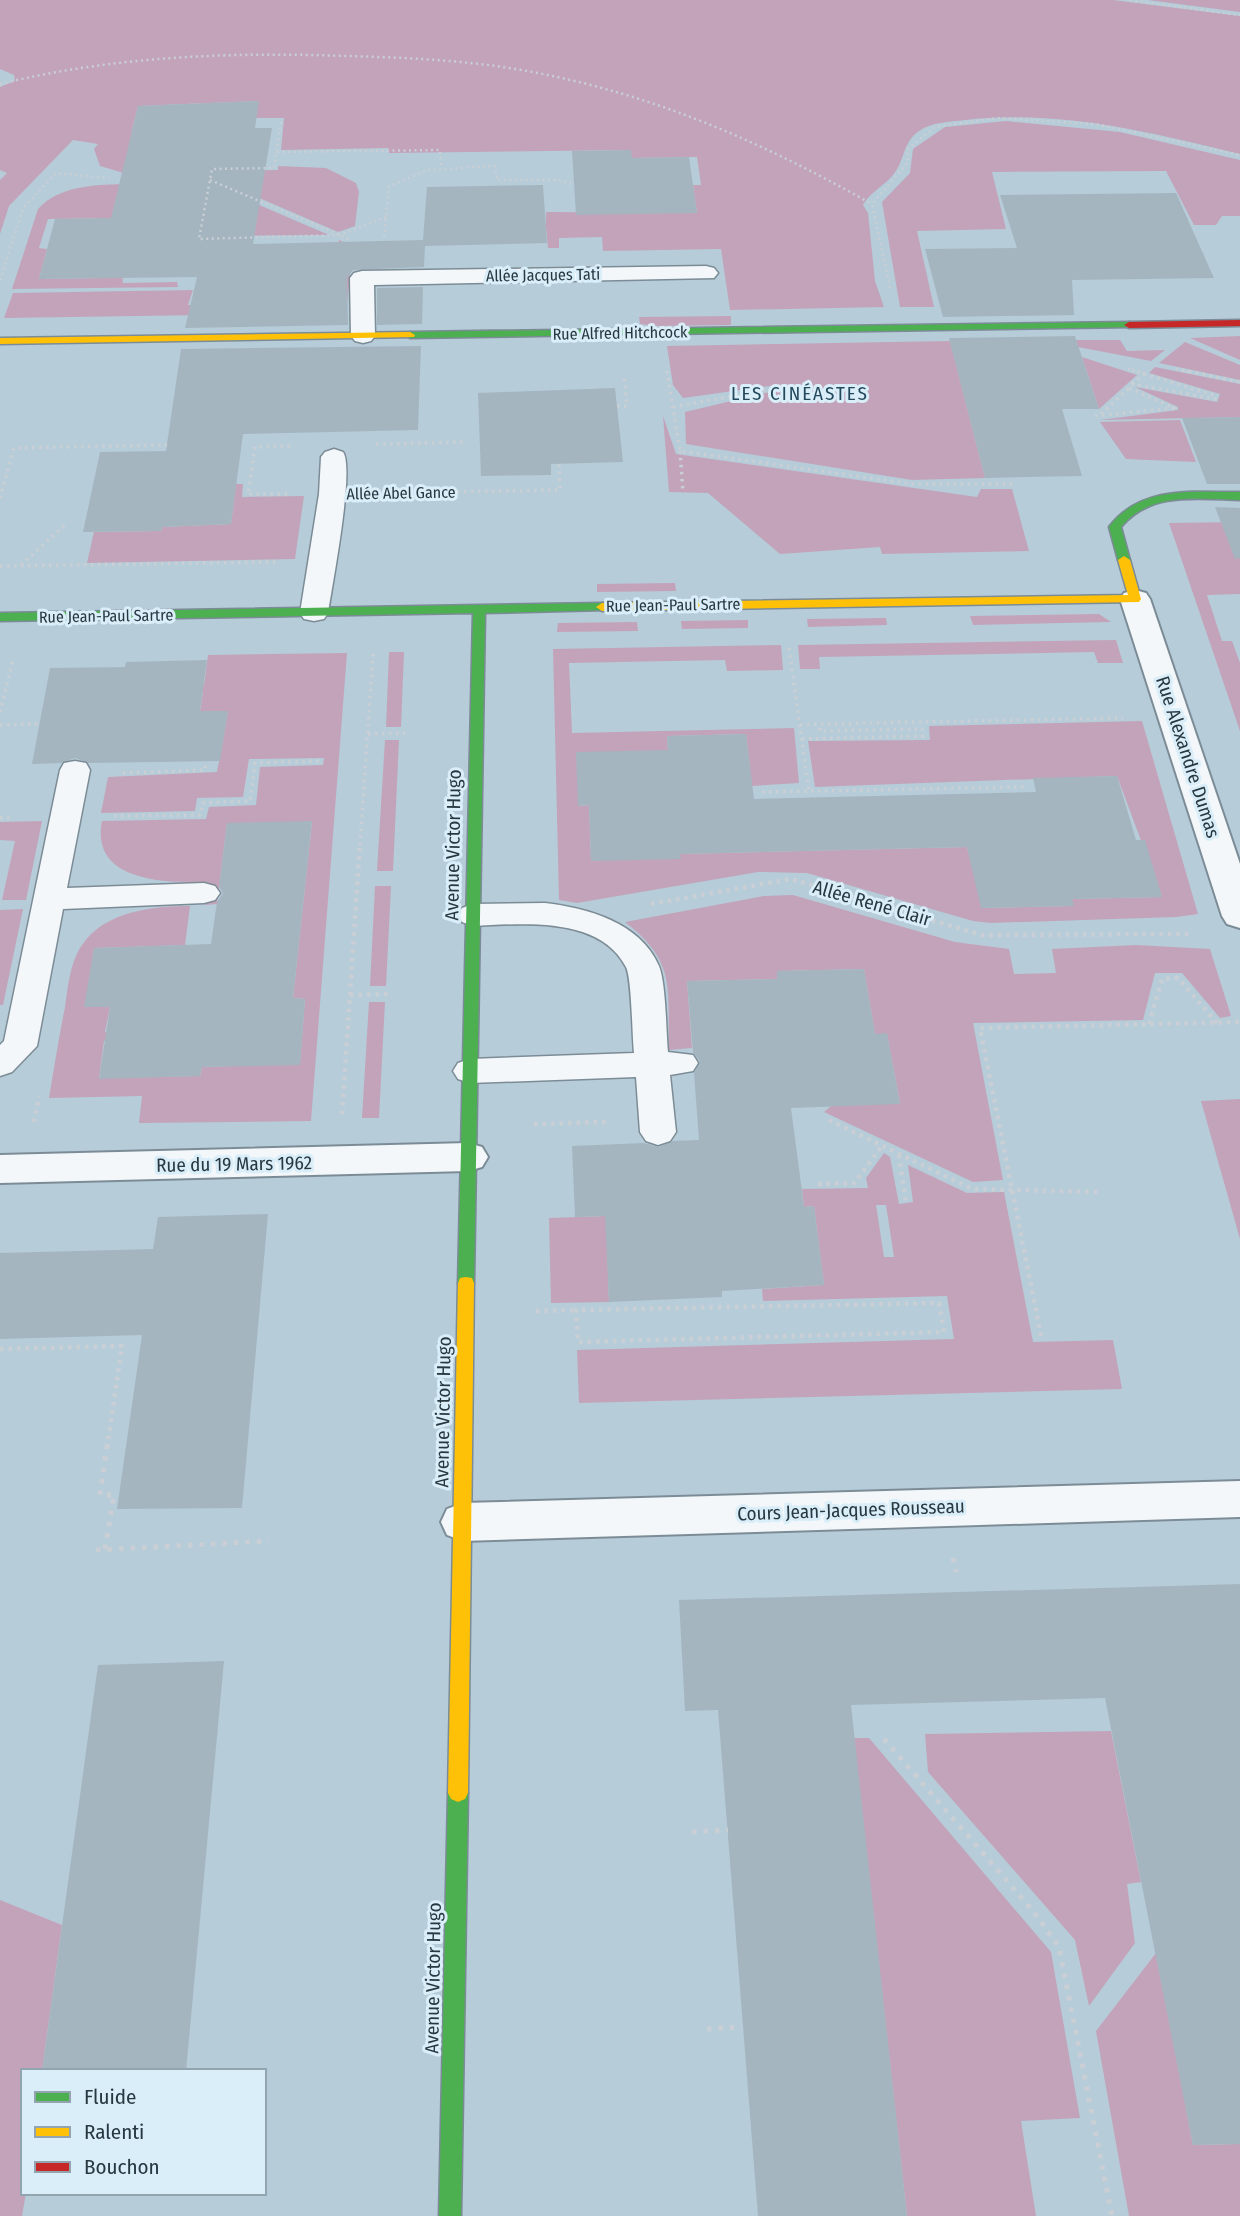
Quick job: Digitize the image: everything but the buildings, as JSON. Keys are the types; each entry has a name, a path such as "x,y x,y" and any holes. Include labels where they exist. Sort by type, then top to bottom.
{"street":[{"name":"Rue Alfred Hitchcock","path":"0,341 1240,323"},
{"path":"1135,599 1115,527 1118,518 1126,510 1159,497 1240,496"},
{"name":"Rue Jean-Paul Sartre","path":"0,617 1135,599"},
{"name":"Rue Alexandre Dumas","path":"1135,599 1240,916"},
{"name":"Avenue Victor Hugo","path":"450,2216 479,608"},
{"name":"Rue du 19 Mars 1962","path":"0,1169 349,1163 468,1157"},
{"name":"Cours Jean-Jacques Rousseau","path":"463,1522 1240,1499"}],"lane":[{"name":"Allée Jacques Tati","path":"379,277 706,273"},
{"path":"363,336 362,278 379,277"},
{"path":"314,613 334,457"},
{"path":"0,1064 20,1046 75,769"},
{"path":"49,898 204,893"},
{"path":"473,915 557,914 586,920 604,928 632,950 643,967 667,1064 658,1132"},
{"path":"470,1071 667,1064"}],"path":[{"path":"1130,0 1240,15"},
{"path":"0,84 95,63 183,56 262,54 399,57 557,76 631,97 751,140 872,204 892,295"},
{"path":"872,204 908,162 907,150 935,127 997,118 1095,124 1240,155"},
{"path":"281,122 274,168 212,169 200,239 339,235 386,217"},
{"path":"277,152 440,150 441,167"},
{"path":"379,277 389,186 410,173 441,167 495,166 497,180 559,180 574,185"},
{"path":"0,280 23,208 56,173 109,178"},
{"path":"210,180 382,253"},
{"path":"617,406 626,405 622,366"},
{"path":"1119,366 1216,396 1215,399 1132,384 1098,415 1174,408 1129,388"},
{"path":"1166,367 1240,382"},
{"path":"667,370 680,451 683,492"},
{"path":"673,407 772,389"},
{"path":"0,498 14,448 167,445"},
{"path":"680,451 912,484 1015,484"},
{"name":"Allée Abel Gance","path":"331,494 561,490 559,464"},
{"path":"20,566 65,525"},
{"path":"0,566 287,562"},
{"path":"342,1116 374,643"},
{"path":"789,645 809,792"},
{"path":"0,712 16,649"},
{"path":"800,725 1134,718"},
{"path":"0,725 40,724"},
{"path":"802,739 923,736 922,729 820,731 820,724"},
{"path":"368,734 405,733"},
{"path":"109,816 200,815 203,803 250,801 255,763 319,761"},
{"path":"762,792 1025,787"},
{"name":"Allée René Clair","path":"647,905 791,879 982,935 1200,933"},
{"path":"1149,1024 1162,979 1178,978 1217,1023"},
{"path":"350,995 391,994"},
{"path":"1041,1336 980,1028 1240,1022"},
{"path":"829,1120 972,1189 1100,1192"},
{"path":"818,1184 854,1183 882,1146"},
{"path":"899,1154 906,1203"},
{"path":"536,1311 576,1310 939,1303 944,1332 578,1342 576,1310"},
{"path":"0,1349 122,1346 100,1495 114,1495 105,1549"},
{"path":"96,1550 269,1541"},
{"path":"884,1739 1033,1911 1059,1947 1112,2216"},
{"path":"692,1832 728,1830"},
{"path":"707,2029 742,2027"}],"shaded area":[{"path":"0,0 1113,0 1240,16 1240,154 1138,131 1069,120 1000,117 947,122 924,128 909,141 893,175 863,205 868,213 875,281 884,307 730,310 721,249 603,251 602,237 559,238 559,248 548,248 546,227 542,227 542,224 546,223 546,212 697,213 693,185 701,185 697,157 632,158 630,150 389,153 388,148 281,150 284,118 252,118 258,101 138,106 127,174 100,166 94,149 98,144 73,140 9,206 0,234 0,180 7,173 0,170 0,87 15,81 14,75 0,69"},
{"path":"1148,0 1240,0 1240,12"},
{"path":"1006,121 1120,132 1240,160 1240,216 1222,216 1216,225 1194,225 1166,171 992,172 1006,229 917,231 934,307 900,307 882,202 910,173 913,149 945,127"},
{"path":"278,166 326,168 356,183 359,192 355,226 338,232 215,179 217,171 278,170"},
{"path":"123,184 114,218 48,219 39,248 47,249 39,279 106,278 122,275 123,283 177,282 178,287 12,289 38,209 46,201 77,188"},
{"path":"213,185 329,235 205,236"},
{"path":"339,240 353,246 346,313 4,318 13,293 193,290 188,305 259,306 336,265"},
{"path":"731,316 731,325 654,326 640,324 639,317"},
{"path":"1240,336 1240,360 1190,338"},
{"path":"1076,340 1120,340 1127,351 1165,350 1151,361 1078,347"},
{"path":"950,341 985,478 912,480 686,444 685,412 774,391 770,386 683,398 673,385 667,346"},
{"path":"1185,342 1240,365 1240,380 1159,363"},
{"path":"1082,357 1137,375 1099,409"},
{"path":"1155,367 1240,384 1240,417 1100,420 1178,410 1178,407 1135,387 1217,402 1220,394 1149,373"},
{"path":"663,416 676,454 977,497 981,489 1012,489 1029,551 882,554 880,547 780,554 708,493 669,492"},
{"path":"1180,420 1196,462 1126,459 1100,422"},
{"path":"236,484 243,484 242,497 304,496 295,559 87,563 94,532 161,531 162,527 231,524"},
{"path":"1240,522 1240,594 1207,595 1222,641 1232,641 1240,663 1240,731 1169,523"},
{"path":"675,583 676,591 597,592 597,584"},
{"path":"1099,614 1111,622 973,625 970,616"},
{"path":"886,618 887,625 808,627 807,619"},
{"path":"748,620 748,628 682,629 681,621"},
{"path":"637,622 638,631 557,632 558,623"},
{"path":"1116,640 1123,663 1098,663 1094,652 819,657 820,669 800,669 798,645"},
{"path":"781,645 783,670 727,671 725,660 569,663 572,733 794,728 799,783 752,786 746,734 667,736 668,751 579,806 589,805 591,861 680,854 967,847 982,908 1073,906 1072,899 1162,897 1117,776 815,787 808,741 930,740 929,726 1142,721 1198,914 991,923 973,921 807,873 758,872 577,903 559,900 553,649"},
{"path":"389,652 404,652 401,727 386,727"},
{"path":"347,653 311,1121 139,1123 142,1096 49,1098 70,975 78,952 103,925 146,909 190,906 185,945 94,948 85,1007 110,1007 105,1032 112,1032 112,1040 104,1041 99,1078 200,1076 202,1067 300,1064 305,999 293,998 312,822 227,823 217,904 205,905 208,882 153,879 135,875 119,867 108,856 101,841 102,821 206,819 209,807 256,805 260,767 323,765 324,758 249,759 243,797 197,798 195,811 101,813 108,777 217,772 228,711 200,711 203,692 199,692 199,685 204,685 208,655"},
{"path":"385,740 399,740 393,871 377,871"},
{"path":"42,821 26,900 2,900 15,841 0,840 0,822"},
{"path":"375,886 391,886 386,986 370,986"},
{"path":"793,895 955,942 1009,949 1014,974 1056,973 1052,949 1136,945 1210,949 1231,1016 1220,1018 1182,973 1155,973 1143,1020 973,1023 1003,1180 973,1182 824,1112 831,1106 900,1103 887,1034 875,1034 864,969 777,971 777,979 687,981 692,1048 669,1050 668,994 662,964 642,937 625,922 764,896"},
{"path":"23,909 3,1005 0,1005 0,910"},
{"path":"369,1002 385,1002 379,1118 362,1118"},
{"path":"1240,1099 1240,1239 1201,1101"},
{"path":"884,1153 890,1157 899,1204 913,1202 908,1165 967,1193 1004,1192 1033,1342 1113,1340 1122,1389 579,1403 577,1350 954,1339 947,1296 763,1301 762,1289 824,1285 814,1206 804,1207 802,1189 868,1188 866,1178","holes":["876,1205 886,1205 894,1257 884,1257"]},
{"path":"606,1216 609,1302 551,1303 549,1218"},
{"path":"1111,1731 1141,1882 1127,1884 1135,1943 1089,2006 1075,1940 928,1772 925,1734"},
{"path":"854,1738 869,1738 1051,1952 1080,2118 1021,2121 1036,2216 907,2216"},
{"path":"0,1900 62,1925 42,2069 21,2069 21,2195 26,2195 22,2216 0,2216"},
{"path":"1156,1953 1193,2145 1240,2144 1240,2216 1129,2216 1096,2031"}],"traffic: fast":[{"path":"410,335 1129,325"},
{"path":"1124,560 1115,527 1126,514 1139,505 1171,496 1240,496"},
{"path":"0,617 602,607"},
{"path":"466,1283 479,608"},
{"path":"450,2216 458,1793"}],"traffic: slow":[{"path":"0,341 410,335"},
{"path":"602,607 1135,599 1124,560"},
{"path":"458,1793 466,1283"}],"traffic: jam":[{"path":"1129,325 1240,323"}],"district":[{"name":"LES CINÉASTES","path":"800,393"}]}
